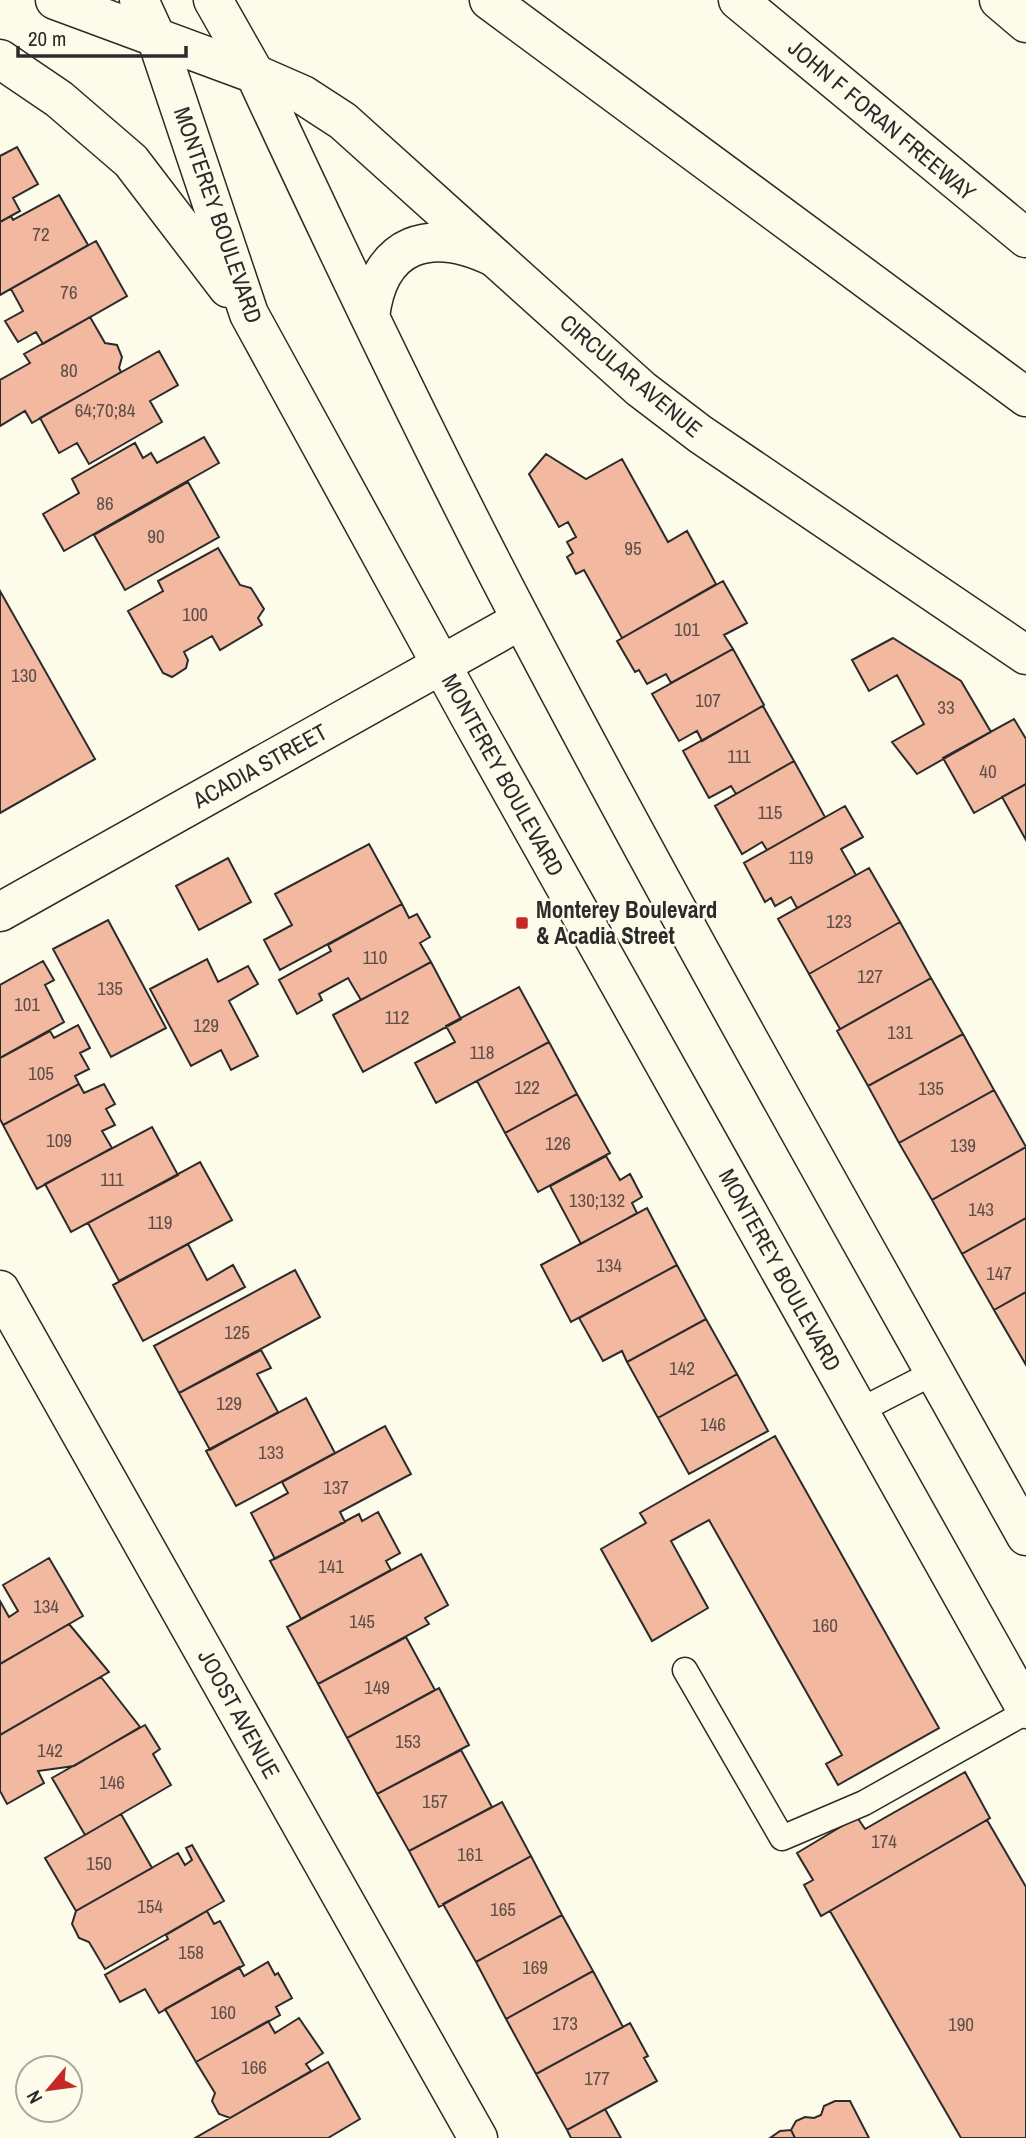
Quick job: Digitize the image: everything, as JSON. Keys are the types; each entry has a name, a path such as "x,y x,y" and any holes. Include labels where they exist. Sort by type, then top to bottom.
{"main road":[{"path":"55,0 255,74"},
{"name":"MONTEREY BOULEVARD","path":"139,0 156,37 248,314 440,664 1026,1711"},
{"path":"213,0 255,74 370,317 521,620 690,932 1026,1536"},
{"path":"489,0 1026,397"},
{"name":"JOHN F FORAN FREEWAY","path":"738,0 1026,238"},
{"path":"999,0 1026,23"},
{"path":"0,59 59,99 131,161 248,314"},
{"name":"CIRCULAR AVENUE","path":"255,74 303,95 343,121 586,342 700,434 1026,655"},
{"path":"370,317 373,296 381,274 394,259 415,246 440,240 467,244 494,257"},
{"name":"ACADIA STREET","path":"0,912 521,620"},
{"name":"JOOST AVENUE","path":"0,1290 478,2138"}],"lane":[{"path":"859,1411 935,1372"},
{"path":"685,1670 782,1838 864,1803 1026,1711"}],"building":[{"path":"17,147 38,184 13,198 20,211 0,222 0,156"},
{"path":"59,195 88,245 0,295 0,222 11,216 13,220"},
{"path":"96,241 127,296 43,344 36,332 18,342 5,321 23,311 11,289"},
{"path":"90,317 105,343 117,345 122,357 119,368 121,372 32,423 25,411 0,426 0,380 30,363 24,354"},
{"path":"159,351 178,385 150,401 162,422 89,464 77,443 59,453 40,418"},
{"path":"204,437 219,463 64,551 43,514 79,493 72,479 135,443 143,458 151,453 157,463"},
{"path":"546,454 586,479 622,459 668,542 687,531 716,584 622,638 584,570 576,574 567,557 573,553 567,542 576,537 568,522 559,527 529,474"},
{"path":"188,482 219,537 125,590 94,535"},
{"path":"218,548 240,585 251,588 264,609 258,618 262,625 220,650 212,636 184,652 188,660 186,668 172,677 163,673 128,611 163,591 158,581"},
{"path":"723,581 747,623 724,635 733,649 671,683 666,674 647,684 639,670 635,672 617,641"},
{"path":"0,591 95,759 0,813"},
{"path":"893,638 961,681 991,732 917,774 892,742 924,724 897,675 869,691 852,660"},
{"path":"733,649 764,705 702,741 697,731 679,741 652,694"},
{"path":"763,706 794,761 736,794 731,786 709,798 683,751"},
{"path":"1014,719 1026,739 1026,784 974,813 943,758"},
{"path":"794,761 825,817 767,850 762,842 742,854 715,806"},
{"path":"1026,784 1026,840 1002,797"},
{"path":"845,806 863,837 841,849 856,875 797,908 791,897 775,906 771,898 765,902 744,863"},
{"path":"369,844 402,904 280,970 264,940 292,925 275,894"},
{"path":"228,858 251,902 199,930 176,886"},
{"path":"869,868 900,922 809,974 778,919"},
{"path":"402,904 409,918 417,914 430,937 420,943 431,962 361,1000 348,978 319,994 322,1000 297,1014 279,980 331,951 328,945"},
{"path":"108,920 166,1028 111,1057 53,949"},
{"path":"900,922 931,978 840,1029 809,974"},
{"path":"207,959 218,982 248,966 258,984 229,1001 258,1056 231,1070 221,1050 191,1066 150,989"},
{"path":"43,961 54,980 45,985 64,1022 0,1058 0,985"},
{"path":"431,962 461,1019 363,1072 333,1015"},
{"path":"931,978 963,1034 868,1086 837,1031"},
{"path":"519,987 549,1042 436,1103 415,1063 455,1042 446,1026"},
{"path":"78,1025 90,1048 80,1053 89,1069 75,1076 79,1084 3,1125 0,1119 0,1058 50,1031 54,1038"},
{"path":"963,1034 994,1090 899,1143 868,1086"},
{"path":"549,1042 577,1094 505,1133 477,1081"},
{"path":"79,1084 84,1093 104,1084 115,1104 106,1109 115,1125 102,1131 112,1148 37,1189 3,1125"},
{"path":"994,1090 1026,1147 932,1200 899,1143"},
{"path":"577,1094 610,1153 538,1192 505,1133"},
{"path":"152,1127 178,1175 71,1232 45,1184"},
{"path":"1026,1147 1026,1218 962,1254 932,1200"},
{"path":"606,1156 620,1180 630,1174 642,1197 632,1203 637,1213 581,1244 550,1186"},
{"path":"200,1162 232,1220 119,1281 88,1223"},
{"path":"647,1208 677,1265 571,1322 541,1265"},
{"path":"1026,1218 1026,1292 994,1310 962,1254"},
{"path":"188,1244 207,1280 233,1265 245,1287 143,1341 113,1285"},
{"path":"677,1265 706,1319 627,1362 622,1351 603,1361 579,1318"},
{"path":"295,1270 320,1317 179,1393 154,1346"},
{"path":"1026,1292 1026,1365 994,1310"},
{"path":"706,1319 737,1374 658,1418 627,1362"},
{"path":"261,1350 271,1368 257,1374 278,1412 210,1450 179,1393"},
{"path":"737,1374 768,1431 689,1474 658,1418"},
{"path":"306,1398 335,1453 236,1506 206,1451"},
{"path":"385,1426 411,1474 340,1512 345,1522 275,1559 251,1513 288,1493 282,1482"},
{"path":"775,1436 939,1728 838,1785 826,1764 842,1755 709,1520 671,1541 708,1608 652,1641 601,1549 646,1523 640,1513"},
{"path":"378,1512 400,1553 386,1561 391,1570 301,1619 270,1561 359,1514 362,1521"},
{"path":"421,1554 448,1605 425,1618 429,1624 318,1684 287,1627"},
{"path":"49,1558 83,1616 0,1664 0,1601 9,1617 18,1611 3,1585"},
{"path":"69,1624 109,1672 0,1735 0,1664"},
{"path":"406,1637 435,1690 347,1738 318,1684"},
{"path":"101,1677 140,1727 74,1766 38,1771 44,1783 7,1804 0,1791 0,1735"},
{"path":"439,1688 469,1745 377,1794 347,1738"},
{"path":"145,1725 160,1749 153,1754 171,1785 85,1835 52,1778"},
{"path":"461,1750 492,1807 409,1851 377,1794"},
{"path":"965,1772 990,1818 821,1916 804,1885 813,1880 797,1853 857,1817 865,1829"},
{"path":"502,1802 531,1856 439,1907 409,1851"},
{"path":"121,1814 152,1868 76,1911 45,1858"},
{"path":"987,1820 1026,1887 1026,2138 961,2138 830,1911"},
{"path":"192,1845 224,1901 105,1969 89,1942 79,1938 72,1924 76,1911 178,1853 185,1865 192,1860 186,1848"},
{"path":"531,1856 562,1915 476,1962 443,1904"},
{"path":"207,1911 214,1924 220,1921 244,1965 159,2013 145,1989 120,2002 105,1975 168,1939 166,1935"},
{"path":"562,1915 593,1971 506,2019 476,1962"},
{"path":"268,1962 275,1975 278,1973 292,1998 276,2007 280,2015 196,2062 165,2009 239,1967 244,1976"},
{"path":"593,1971 623,2027 536,2074 506,2019"},
{"path":"299,2018 323,2053 306,2064 311,2071 230,2118 219,2114 212,2101 215,2093 196,2062 268,2021 275,2033"},
{"path":"630,2023 648,2056 644,2058 657,2081 567,2130 536,2074"},
{"path":"328,2062 360,2119 328,2138 195,2138"},
{"path":"835,2101 850,2101 869,2138 795,2138 791,2130 796,2121 821,2115 824,2106"},
{"path":"605,2109 621,2138 571,2138 567,2130"},
{"path":"791,2130 795,2138 770,2138 780,2131"}],"place":[{"name":"Monterey Boulevard & Acadia Street","path":"522,923"}]}
